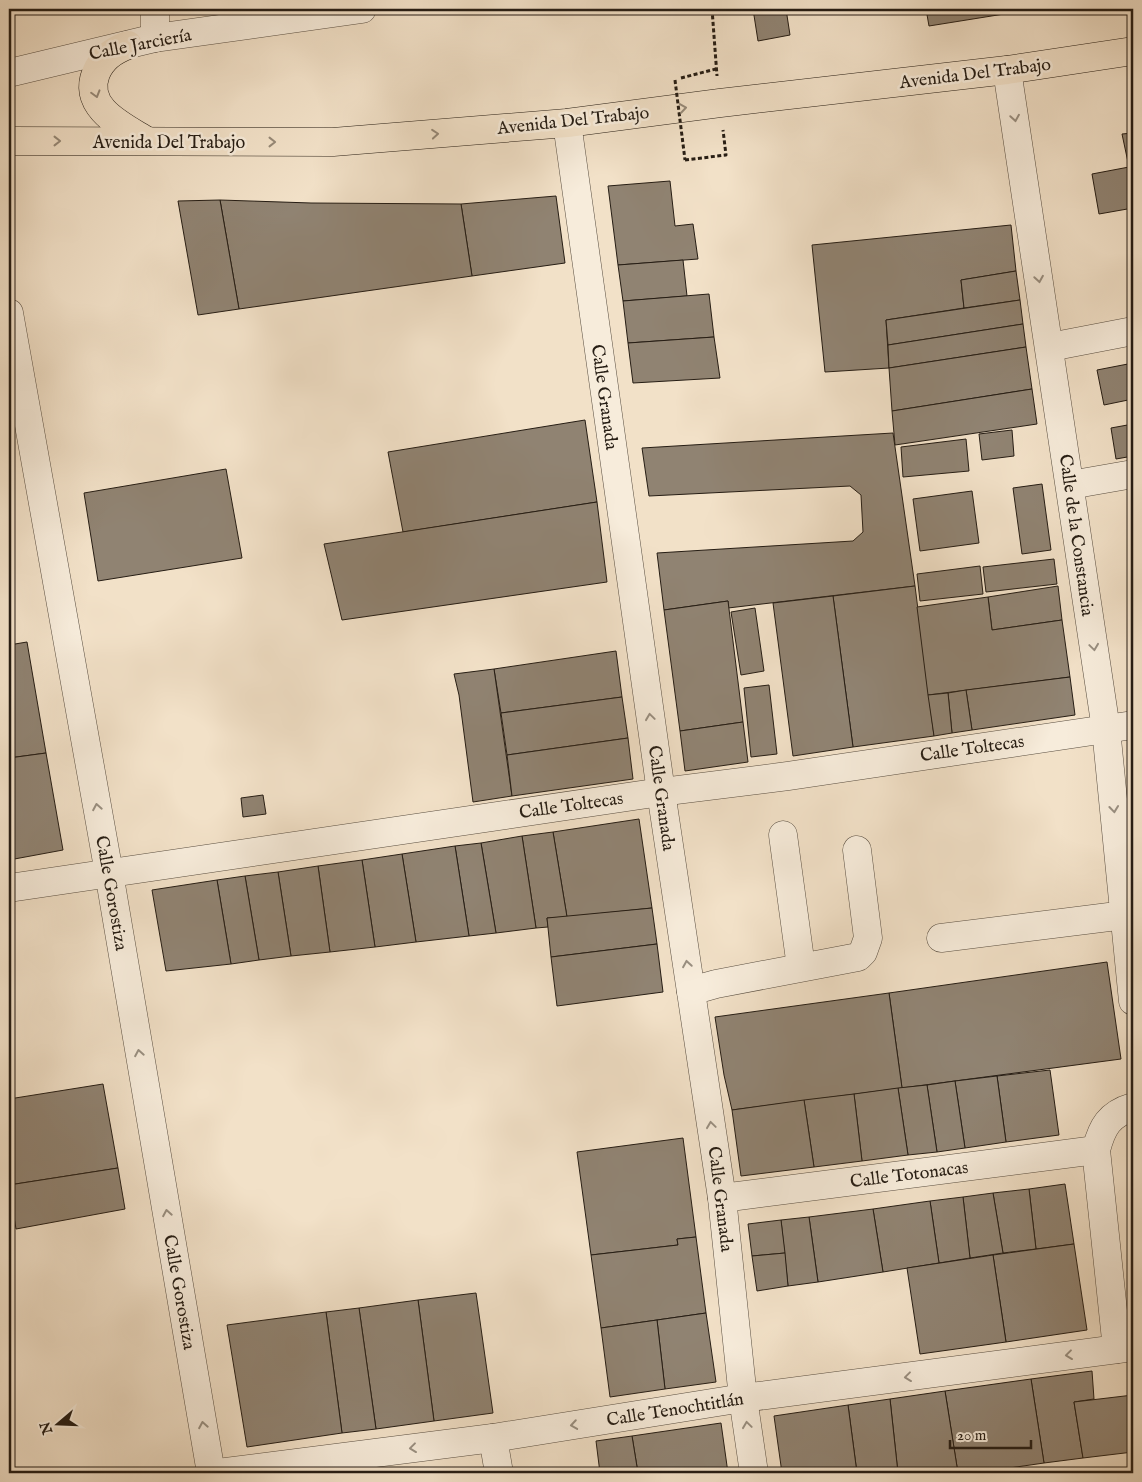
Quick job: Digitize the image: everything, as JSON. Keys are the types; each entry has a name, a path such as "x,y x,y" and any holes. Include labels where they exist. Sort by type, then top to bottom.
{"main road":[{"path":"128,45 112,53 100,66 94,81 94,95 102,109 112,119 148,142"},
{"name":"Avenida Del Trabajo","path":"9,141 333,142 567,123 720,103 1007,70 1133,52"}],"street":[{"path":"155,9 155,38"},
{"name":"Calle Jarciería","path":"9,73 155,38 362,9"},
{"name":"Calle de la Constancia","path":"1007,70 1106,729 1133,1001"},
{"name":"Calle Granada","path":"567,123 661,792 722,1198 743,1398 754,1473"},
{"name":"Calle Gorostiza","path":"9,313 109,873 211,1473"},
{"path":"1050,348 1133,332"},
{"path":"1070,485 1133,474"},
{"name":"Calle Toltecas","path":"9,888 1133,725"},
{"path":"783,835 802,967"},
{"path":"691,991 716,984 858,957 867,945 857,850"},
{"path":"941,938 1125,915"},
{"path":"1125,1348 1096,1150 1099,1138 1114,1114 1133,1107"},
{"name":"Calle Totonacas","path":"722,1198 1096,1150"},
{"name":"Calle Tenochtitlán","path":"218,1473 493,1438 743,1398 1125,1348"},
{"path":"493,1438 499,1473"}],"path":[{"path":"716,69 675,80 685,160 726,155"}],"building":[{"path":"753,9 786,9 790,35 758,41"},
{"path":"926,9 1003,9 1004,14 929,26"},
{"path":"1133,133 1133,208 1099,214 1092,174 1129,167 1122,134"},
{"path":"670,181 675,226 693,224 698,259 618,265 608,186"},
{"path":"556,196 565,263 472,276 461,204"},
{"path":"220,200 461,204 472,276 239,309"},
{"path":"220,200 239,309 198,315 178,201"},
{"path":"1011,225 1016,271 961,280 964,308 886,320 889,368 825,372 812,245"},
{"path":"683,260 687,296 623,301 618,265"},
{"path":"1016,271 1020,300 964,308 961,280"},
{"path":"709,294 714,337 628,343 623,301"},
{"path":"1020,300 1023,324 888,345 886,320"},
{"path":"1023,324 1026,347 889,368 888,345"},
{"path":"714,337 720,378 633,383 628,343"},
{"path":"1026,347 1032,389 892,411 889,368"},
{"path":"1133,363 1133,399 1104,405 1097,370"},
{"path":"1032,389 1037,424 895,445 892,411"},
{"path":"585,420 597,502 403,532 388,452"},
{"path":"1133,424 1133,456 1116,459 1111,428"},
{"path":"1012,430 1014,456 982,460 979,434"},
{"path":"893,433 915,586 728,608 728,601 664,610 657,553 853,541 863,532 861,495 850,486 649,496 642,448"},
{"path":"966,439 969,471 903,477 901,447"},
{"path":"226,469 242,558 98,581 84,493"},
{"path":"1042,484 1051,550 1022,554 1013,488"},
{"path":"972,491 979,543 920,551 913,499"},
{"path":"597,502 607,582 342,620 324,544"},
{"path":"1054,559 1057,584 986,592 983,567"},
{"path":"980,566 983,594 920,601 917,574"},
{"path":"915,586 934,736 853,747 833,596"},
{"path":"1058,586 1062,620 992,630 988,597"},
{"path":"833,596 853,747 793,756 773,603"},
{"path":"988,597 992,630 1062,620 1070,677 928,695 917,607"},
{"path":"728,601 743,722 680,731 664,610"},
{"path":"755,608 764,671 741,675 731,612"},
{"path":"27,642 46,753 9,758 9,645"},
{"path":"616,651 622,697 501,713 494,669"},
{"path":"494,669 512,796 473,802 459,695 454,674"},
{"path":"1070,677 1075,715 972,730 966,690"},
{"path":"769,685 777,754 751,757 744,688"},
{"path":"966,690 972,730 952,733 948,693"},
{"path":"948,693 952,733 934,736 928,695"},
{"path":"622,697 628,738 507,755 501,713"},
{"path":"743,722 748,762 685,771 680,731"},
{"path":"628,738 633,779 512,796 507,755"},
{"path":"46,753 63,850 9,860 9,758"},
{"path":"263,795 266,814 243,817 241,798"},
{"path":"639,819 652,908 567,917 553,832"},
{"path":"553,832 567,917 547,918 548,927 536,928 522,836"},
{"path":"522,836 536,928 496,933 481,843"},
{"path":"481,843 496,933 469,936 455,846"},
{"path":"455,846 469,936 416,942 402,854"},
{"path":"402,854 416,942 375,947 362,860"},
{"path":"362,860 375,947 330,952 318,866"},
{"path":"318,866 330,952 291,956 278,872"},
{"path":"278,872 291,956 259,960 245,876"},
{"path":"245,876 259,960 231,964 217,880"},
{"path":"217,880 231,964 166,971 152,890"},
{"path":"652,908 657,944 551,957 547,918"},
{"path":"657,944 663,992 557,1006 551,957"},
{"path":"1107,962 1121,1059 902,1088 889,993"},
{"path":"889,993 902,1088 732,1110 724,1075 715,1017"},
{"path":"1050,1070 1059,1135 1006,1142 997,1076"},
{"path":"997,1076 1006,1142 965,1148 955,1081"},
{"path":"955,1081 965,1148 937,1152 927,1085"},
{"path":"103,1084 118,1168 9,1185 9,1099"},
{"path":"927,1085 937,1152 908,1155 898,1088"},
{"path":"898,1088 908,1155 862,1161 854,1094"},
{"path":"854,1094 862,1161 814,1167 804,1100"},
{"path":"804,1100 814,1167 741,1176 732,1110"},
{"path":"683,1138 696,1237 677,1239 678,1245 591,1255 577,1152"},
{"path":"118,1168 125,1209 16,1229 9,1185"},
{"path":"1065,1184 1074,1244 1036,1249 1029,1189"},
{"path":"1029,1189 1036,1249 1003,1253 993,1193"},
{"path":"993,1193 1003,1253 970,1258 963,1197"},
{"path":"963,1197 970,1258 939,1263 930,1201"},
{"path":"930,1201 939,1263 883,1272 873,1209"},
{"path":"873,1209 883,1272 818,1282 809,1217"},
{"path":"809,1217 818,1282 788,1286 781,1220"},
{"path":"781,1220 785,1253 752,1256 748,1224"},
{"path":"696,1237 706,1313 601,1328 591,1255 678,1245 677,1239"},
{"path":"1074,1244 1087,1330 1006,1342 993,1255"},
{"path":"785,1253 788,1286 757,1291 752,1256"},
{"path":"993,1255 1006,1342 920,1354 907,1268"},
{"path":"476,1293 493,1413 434,1421 418,1300"},
{"path":"418,1300 434,1421 376,1429 359,1308"},
{"path":"359,1308 376,1429 342,1433 326,1312"},
{"path":"326,1312 342,1433 247,1447 227,1325"},
{"path":"706,1313 716,1382 665,1389 657,1320"},
{"path":"657,1320 665,1389 610,1397 601,1328"},
{"path":"1092,1371 1094,1399 1074,1402 1083,1458 1044,1463 1031,1379"},
{"path":"1031,1379 1044,1463 975,1473 958,1473 945,1391"},
{"path":"945,1391 958,1473 898,1473 890,1399"},
{"path":"1133,1395 1133,1452 1083,1458 1074,1402"},
{"path":"890,1399 898,1473 857,1473 848,1405"},
{"path":"848,1405 857,1473 782,1473 774,1416"},
{"path":"721,1423 728,1473 638,1473 632,1436"},
{"path":"632,1436 638,1473 600,1473 596,1441"}]}
